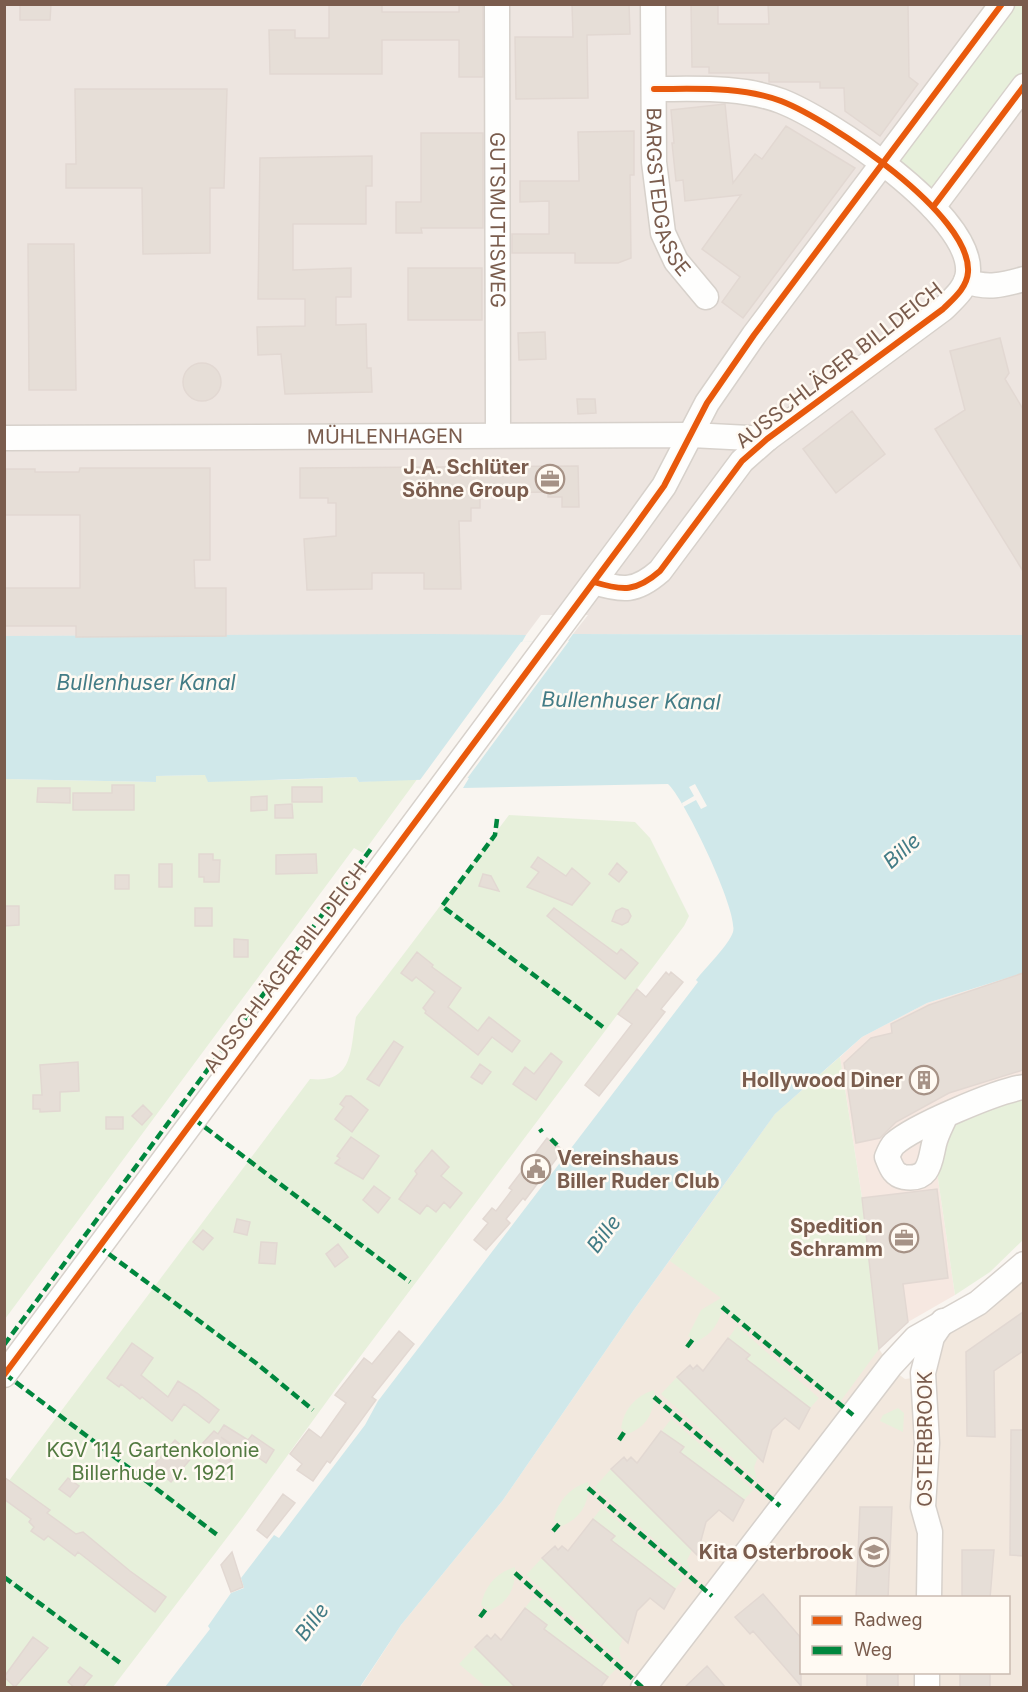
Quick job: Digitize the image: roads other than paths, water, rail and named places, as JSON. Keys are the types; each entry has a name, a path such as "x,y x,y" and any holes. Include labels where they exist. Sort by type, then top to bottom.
{"street":[{"name":"GUTSMUTHSWEG","path":"497,4 498,435"},
{"name":"BARGSTEDGASSE","path":"653,4 654,162 663,233 676,261 706,297"},
{"name":"AUSSCHLÄGER BILLDEICH","path":"4,1375 664,486 707,402 754,335 1002,4"},
{"path":"933,207 1023,86"},
{"path":"654,89 731,90 781,101 826,123 882,164"},
{"name":"AUSSCHLÄGER BILLDEICH","path":"594,582 626,589 649,581 660,571 742,461 767,439 956,297 966,281 967,263 960,241 933,207 882,164"},
{"path":"966,281 978,286 999,286 1023,279"},
{"name":"MÜHLENHAGEN","path":"4,438 691,435 767,439"},
{"path":"945,1117 1023,1088"},
{"path":"643,1688 891,1365 916,1338 978,1303 1023,1264"},
{"name":"OSTERBROOK","path":"929,1596 930,1532 923,1507 927,1443 923,1373 932,1337 943,1321"},
{"path":"891,1365 899,1377 905,1379 923,1373"}],"water":[{"path":"573,634 1023,635 1023,973 927,1003 862,1037 775,1114 633,1311 503,1500 401,1625 360,1687 165,1687 210,1629 208,1626 231,1593 244,1588 241,1578 274,1535 279,1538 365,1425 378,1401 698,982 696,980 727,943 733,932 733,920 709,856 686,810 668,784 463,788 469,778 359,782 356,777 208,782 205,775 156,776 156,782 5,779 4,636 526,635 522,642 568,641"}],"place":[{"name":"J.A. Schlüter Söhne Group","path":"550,479"},
{"name":"Hollywood Diner","path":"924,1080"},
{"name":"Vereinshaus Biller Ruder Club","path":"536,1169"},
{"name":"Spedition Schramm","path":"904,1238"},
{"name":"Kita Osterbrook","path":"874,1552"}],"water label":[{"name":"Bullenhuser Kanal","path":"146,683"},
{"name":"Bullenhuser Kanal","path":"631,701"},
{"name":"Bille","path":"902,851"},
{"name":"Bille","path":"604,1234"},
{"name":"Bille","path":"312,1622"}],"park label":[{"name":"KGV 114 Gartenkolonie Billerhude v. 1921","path":"153,1462"}]}
